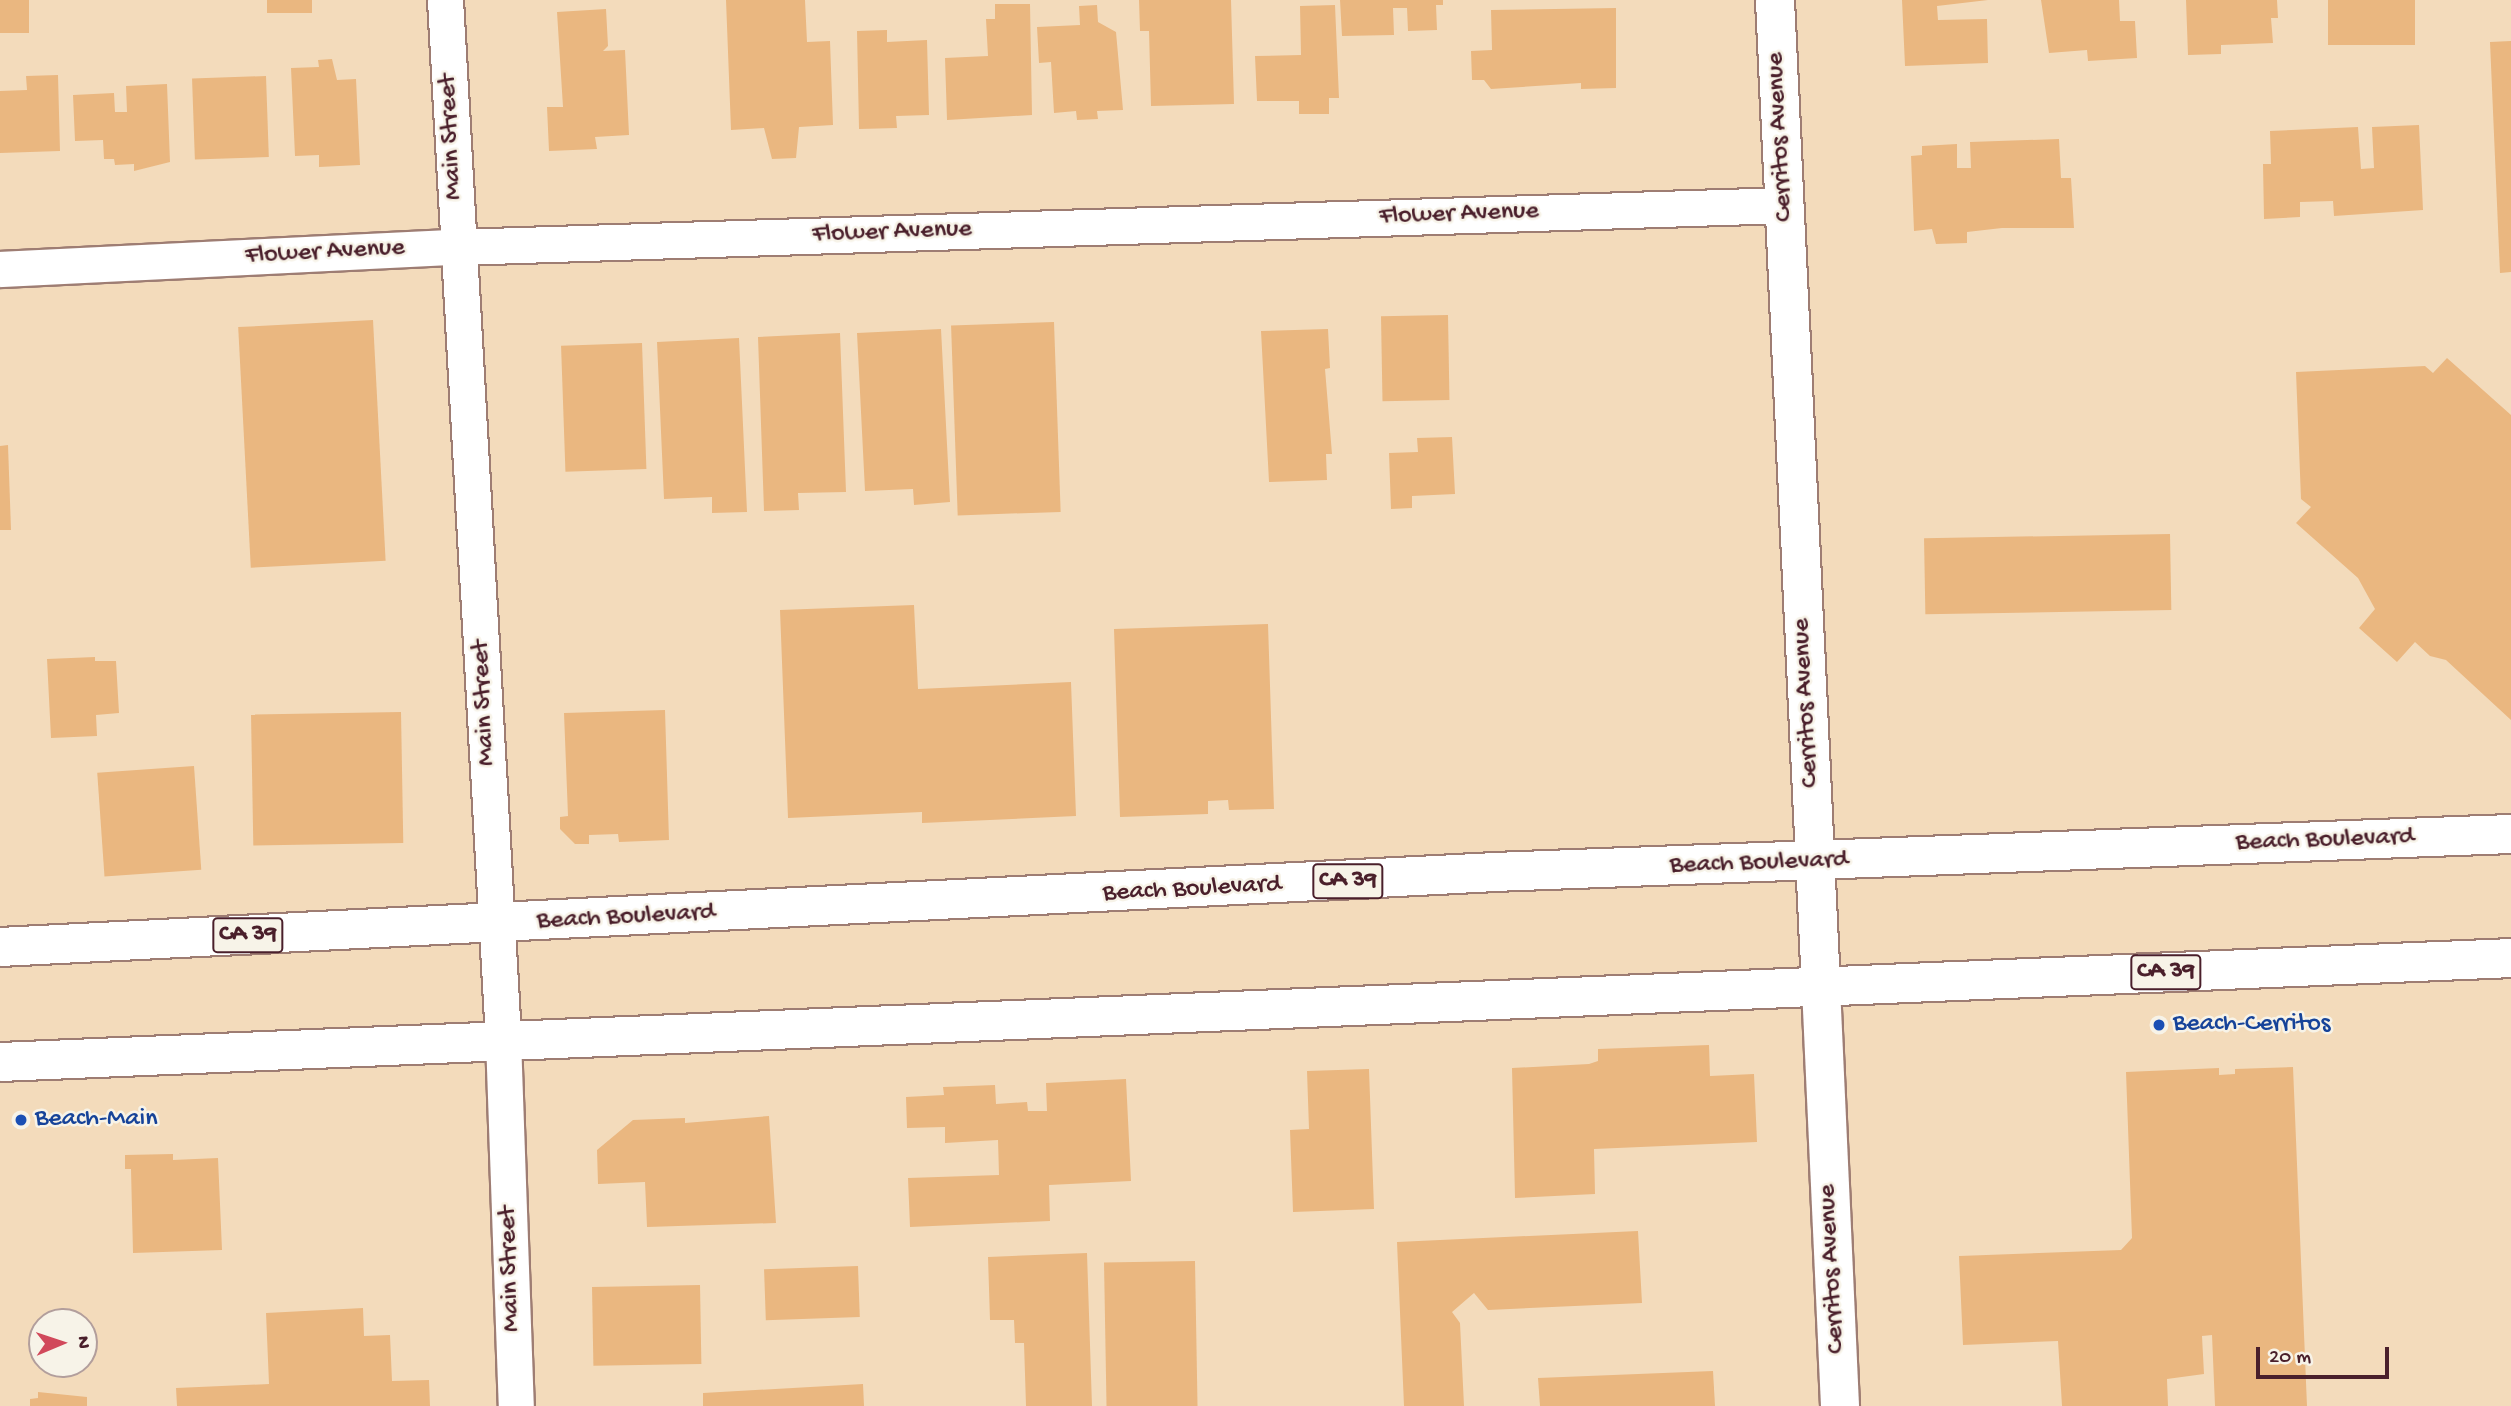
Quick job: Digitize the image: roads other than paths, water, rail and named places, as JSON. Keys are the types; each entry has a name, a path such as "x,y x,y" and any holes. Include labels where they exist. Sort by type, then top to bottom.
{"main road":[{"name":"Cerritos Avenue","path":"1775,0 1840,1406"},
{"name":"Beach Boulevard","path":"0,947 1494,872 2511,834"},
{"name":"CA 39","path":"0,1062 503,1039 2511,958"}],"street":[{"name":"Main Street","path":"445,0 503,1039 516,1406"},
{"name":"Flower Avenue","path":"0,269 457,247 1784,205"}],"place":[{"name":"Beach-Cerritos","path":"2159,1025"},
{"name":"Beach-Main","path":"21,1120"}]}
